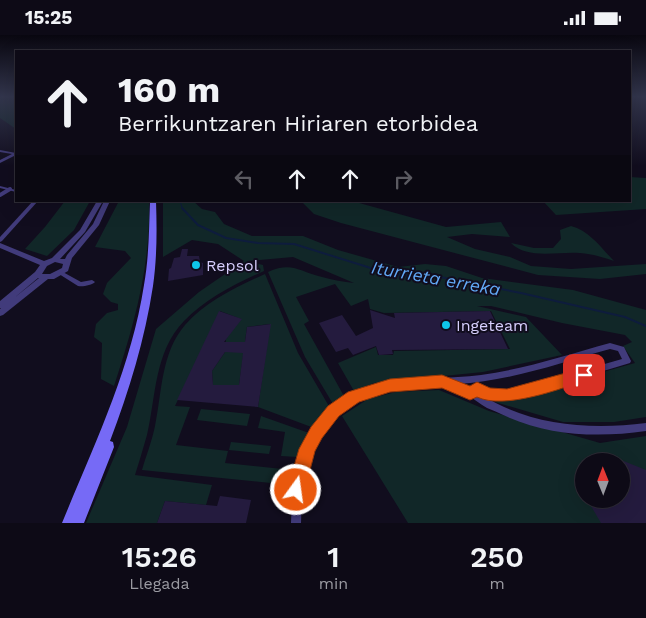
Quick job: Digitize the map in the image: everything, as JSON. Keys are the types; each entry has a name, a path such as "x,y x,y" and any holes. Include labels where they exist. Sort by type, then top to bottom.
{"main road":[{"path":"69,523 119,398 140,334 152,271 155,237 155,202"},
{"path":"76,523 126,397 148,323 158,263 159,237 155,202"}],"street":[{"path":"0,151 15,154"},
{"path":"0,162 15,154"},
{"path":"0,195 15,184"},
{"path":"0,187 15,191"},
{"path":"0,240 35,202"},
{"path":"0,245 44,264 54,260 83,231 99,202"},
{"path":"61,273 65,269 66,262 96,225 107,202"},
{"path":"54,260 66,262"},
{"path":"0,313 42,275 44,264"},
{"path":"0,305 42,275 61,273 80,284 92,282"},
{"path":"296,523 296,490 307,449 316,432 334,411 354,397 375,389 442,382 475,379 520,370 610,346 621,349 627,361 507,396 489,395 442,382"},
{"path":"474,391 475,379"},
{"path":"474,391 500,411 558,427 606,431 646,427"}],"green space":[{"path":"3,120 15,120 15,128"},
{"path":"631,177 646,178 646,209 556,215 544,202 631,202"},
{"path":"64,202 89,202 74,230 47,256 25,249"},
{"path":"118,202 149,202 147,249 140,295 114,386 101,379 102,343 94,337 96,324 107,313 118,310 118,304 111,302 103,294 107,283 131,258 125,251 95,247"},
{"path":"163,202 194,202 202,209 215,212 224,224 252,236 303,236 338,250 398,267 425,264 446,266 482,278 573,290 646,310 646,417 614,422 563,422 495,402 635,363 623,346 632,342 625,335 562,323 491,306 477,306 526,317 562,355 483,372 374,383 354,391 338,363 376,347 378,355 393,355 394,351 510,349 491,311 384,313 370,309 368,299 351,306 335,284 296,297 309,321 304,324 345,398 333,404 305,357 268,272 283,267 290,267 330,279 354,283 293,257 247,261 263,265 264,271 232,286 211,299 192,313 174,333 161,361 147,435 135,475 212,485 206,505 165,501 157,523 86,523 127,427 156,329 199,292 244,261 218,244 192,240 163,257"},
{"path":"302,202 356,202 446,227 501,222 510,237 472,234 447,237 475,249 510,257 531,266 571,269 646,264 646,274 600,279 538,275 341,223 314,214"},
{"path":"571,226 590,236 614,261 580,253 534,253 518,248 511,243 534,248 553,248 561,239 560,230"},
{"path":"265,274 298,353 330,408 314,428 258,407 270,324 247,327 239,385 213,385 212,371 225,352 226,339 241,319 220,311 175,406 190,407 176,445 228,451 225,463 292,470 290,485 142,470 154,432 167,360 177,336 185,325 202,309 233,289"},
{"path":"439,390 489,411 600,443 646,436 646,523 408,523 342,416 368,399 396,392"},
{"path":"201,409 250,414 247,426 197,420"},
{"path":"261,416 309,433 297,457 281,456 285,432 258,428"},
{"path":"231,442 271,446 269,454 229,450"}],"building":[{"name":"Repsol","path":"182,249 188,249 187,256 199,256 200,262 203,263 203,275 168,281 169,269 174,258 180,257"},
{"name":"Ingeteam","path":"370,310 395,318 394,313 490,311 508,349 392,350 393,354 379,355 376,346 353,355 348,348 336,352 319,323 342,315 356,336 373,328"},
{"path":"219,311 242,319 224,342 245,342 247,327 271,324 258,407 177,400","holes":["225,352 243,353 239,385 213,385 212,371"]},
{"path":"630,464 646,470 646,523 601,523 592,508 630,508"},
{"path":"220,496 251,500 246,523 157,523 165,501 217,506"}],"waterway":[{"name":"Iturrieta erreka","path":"180,202 183,209"},
{"name":"Iturrieta erreka","path":"183,209 198,225 226,238 258,243 294,244 393,275 440,277 521,293 625,317 646,326"}],"place":[{"name":"Repsol","path":"196,265"},
{"name":"Ingeteam","path":"446,325"}],"route":[{"path":"296,490 307,449 316,432 334,411 354,397 364,393 390,386 442,382 470,393 477,389 489,395 507,396 584,375"}]}
